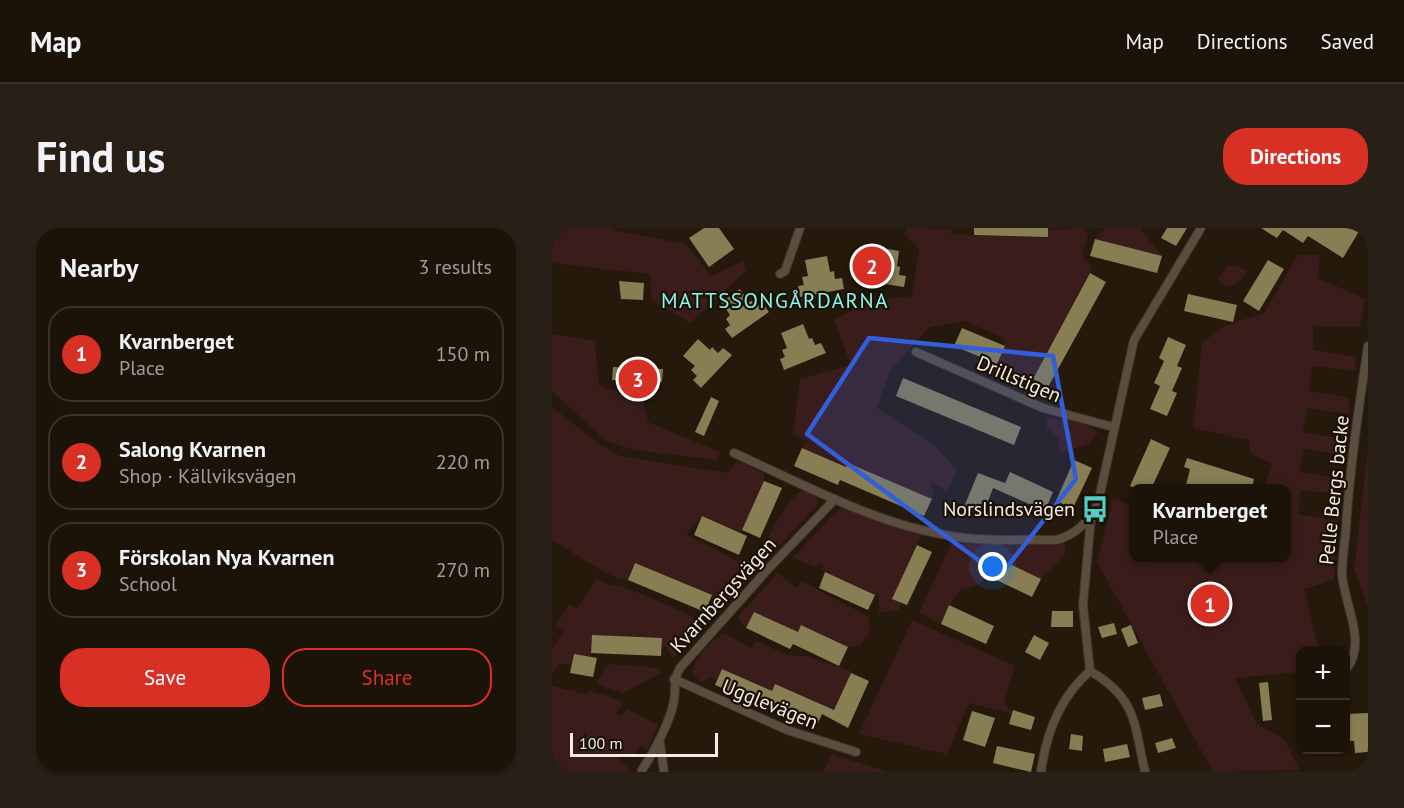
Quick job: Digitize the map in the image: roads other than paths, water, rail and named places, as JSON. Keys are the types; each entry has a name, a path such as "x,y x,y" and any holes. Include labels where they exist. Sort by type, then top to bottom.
{"street":[{"path":"780,274 785,271 800,228"},
{"path":"1145,772 1130,706 1116,690 1090,671 1083,605 1090,517 1101,491 1113,427 1134,340 1201,228"},
{"name":"Pelle Bergs backe","path":"1350,662 1356,651 1357,638 1346,595 1342,565 1352,457 1368,346"},
{"name":"Drillstigen","path":"916,351 1043,408 1113,427"},
{"path":"734,453 835,499 889,519 951,536 1056,540 1073,532 1090,517"},
{"name":"Kvarnbergsvägen","path":"660,743 673,703 674,679 694,650 835,499"},
{"path":"1041,772 1047,739 1058,712 1075,686 1090,671"},
{"name":"Ugglevägen","path":"674,679 787,730 856,752"},
{"path":"642,770 660,743"},
{"path":"660,743 664,772"}],"place":[{"name":"Salong Kvarnen","path":"872,266"},
{"name":"Förskolan Nya Kvarnen","path":"638,379"},
{"name":"Norslindsvägen","path":"1095,509"},
{"name":"Kvarnberget","path":"1210,604"}],"district":[{"name":"MATTSSONGÅRDARNA","path":"775,301"}]}
